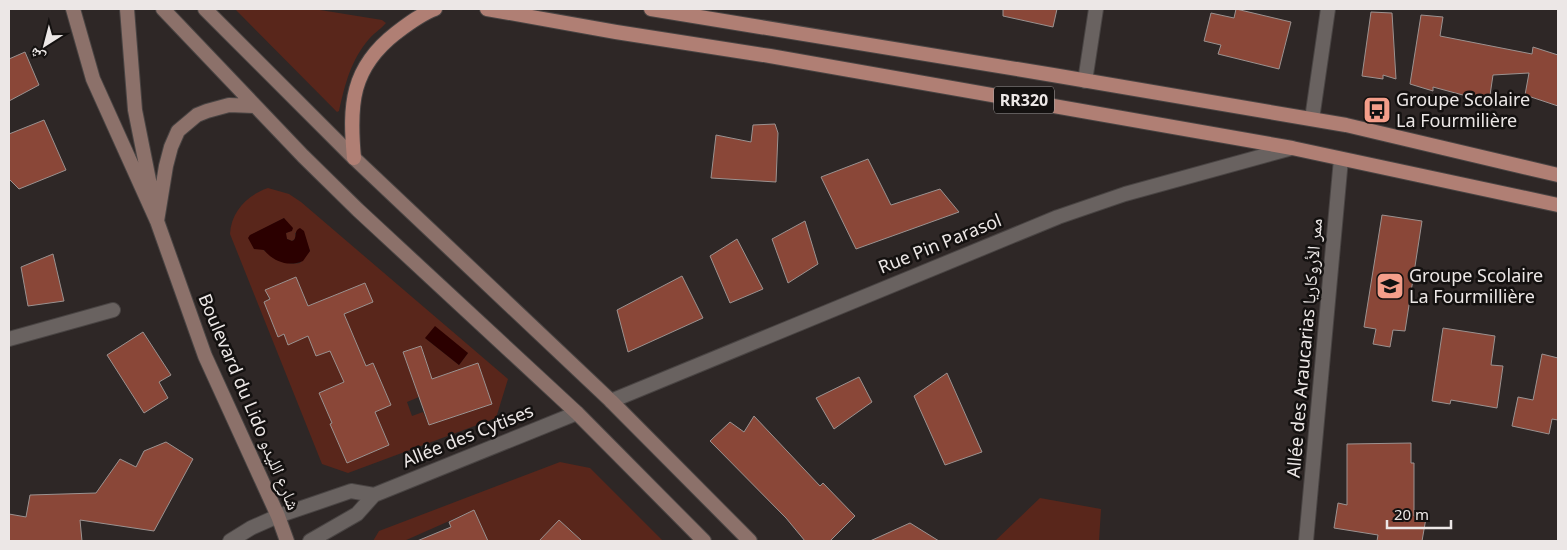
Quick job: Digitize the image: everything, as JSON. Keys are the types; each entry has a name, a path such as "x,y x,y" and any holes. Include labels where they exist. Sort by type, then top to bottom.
{"main road":[{"name":"Boulevard du Lido شارع الليدو","path":"73,9 93,79 157,221 205,356 288,541"},
{"name":"Boulevard du Lido شارع الليدو","path":"127,9 135,110 157,221"},
{"path":"163,9 254,106 358,210 577,412 704,541"},
{"path":"205,9 354,158 611,401 750,541"},
{"path":"354,158 351,123 355,92 368,62 381,46 394,35 415,19 435,9"},
{"name":"RR320","path":"487,9 616,32 770,56 1292,148 1558,205"},
{"name":"RR320","path":"651,9 1346,125 1558,175"},
{"path":"157,221 166,166 178,131 197,115 207,111 229,105 254,106"}],"street":[{"path":"1085,81 1096,9"},
{"path":"1312,119 1328,9"},
{"name":"Rue Pin Parasol","path":"611,401 1058,217 1125,194 1292,148"},
{"name":"Allée des Araucarias ممر الأروكاريا","path":"1306,541 1341,159"},
{"path":"9,339 113,310"},
{"name":"Allée des Cytises","path":"310,541 357,514 374,495 577,412"},
{"path":"230,541 251,528 278,516 351,491 374,495"}],"shaded area":[{"path":"235,9 314,9 382,20 386,23 369,39 353,64 339,111 337,112"},
{"path":"268,188 289,194 301,202 508,379 496,418 348,473 322,464 230,234 233,219 237,212 247,200","holes":["284,218 288,232 285,234 287,239 292,241 296,238 295,233 303,231 310,251 300,263 284,262 262,249 256,249 249,236","296,277 308,306 365,284 373,302 344,314 355,341 317,356 308,336 288,345 284,334 278,337 264,302 269,299 266,290","425,338 468,353 459,365","421,346 432,379 478,363 492,404 454,417 453,412 445,420 429,425 423,412 412,416 407,402 419,397 403,352","373,363 382,384 375,412 389,445 347,463 319,393 344,382 342,376"]},
{"path":"284,218 293,228 292,231 286,233 287,239 294,240 297,230 300,228 304,231 310,251 303,261 292,264 272,258 264,250 254,249 248,238 250,235"},
{"path":"435,326 468,353 459,365 425,338"},
{"path":"560,462 590,468 663,541 582,541 559,520 539,541 488,541 474,510 404,541 373,541 379,531"},
{"path":"1040,498 1101,509 1099,541 995,541"}],"building":[{"path":"1003,9 1057,9 1053,27 1003,16"},
{"path":"1236,9 1291,22 1279,69 1218,54 1221,45 1204,41 1211,13 1234,18"},
{"path":"1371,12 1392,13 1396,79 1383,75 1383,79 1362,76"},
{"path":"1421,15 1443,17 1440,36 1532,54 1533,47 1558,55 1558,106 1525,95 1529,73 1493,75 1489,102 1433,87 1433,91 1410,84"},
{"path":"25,52 39,85 9,101 9,59"},
{"path":"44,120 66,170 19,189 9,179 9,134"},
{"path":"775,124 778,133 776,182 711,178 716,135 751,142 753,125"},
{"path":"868,159 891,205 940,189 959,212 856,249 821,177"},
{"path":"1382,215 1422,221 1405,331 1393,330 1390,347 1373,344 1376,329 1364,327"},
{"path":"805,221 818,264 788,283 772,239"},
{"path":"737,239 763,289 730,303 710,256"},
{"path":"53,254 64,301 28,306 21,267"},
{"path":"682,276 703,318 628,352 617,310"},
{"path":"296,277 308,306 365,283 373,302 344,314 366,366 373,363 391,405 375,412 389,445 347,463 319,393 344,382 330,351 316,356 308,336 288,345 284,334 278,337 264,302 270,299 265,290"},
{"path":"1443,328 1495,336 1491,365 1503,366 1497,408 1451,400 1450,404 1432,401"},
{"path":"143,332 171,375 159,382 168,398 144,413 107,355"},
{"path":"421,346 432,379 478,363 492,404 429,425 403,352"},
{"path":"1542,354 1558,358 1558,420 1552,419 1549,434 1512,426 1518,397 1533,400"},
{"path":"947,373 982,452 945,465 914,396"},
{"path":"859,377 872,402 834,429 816,398"},
{"path":"754,416 820,486 823,483 855,516 830,541 805,541 786,518 710,441 730,422 744,432"},
{"path":"166,442 193,459 154,531 80,520 82,541 9,541 9,514 26,517 30,495 96,493 120,459 136,467 144,451"},
{"path":"1411,443 1411,463 1414,463 1414,516 1426,518 1422,541 1377,541 1378,535 1334,528 1338,503 1347,505 1347,444"},
{"path":"474,510 488,541 417,541 451,527 449,522"},
{"path":"559,520 582,541 539,541"},
{"path":"910,523 939,541 870,541"}],"place":[{"name":"Groupe Scolaire La Fourmilière","path":"1377,110"},
{"name":"Groupe Scolaire La Fourmillière","path":"1390,286"}]}
